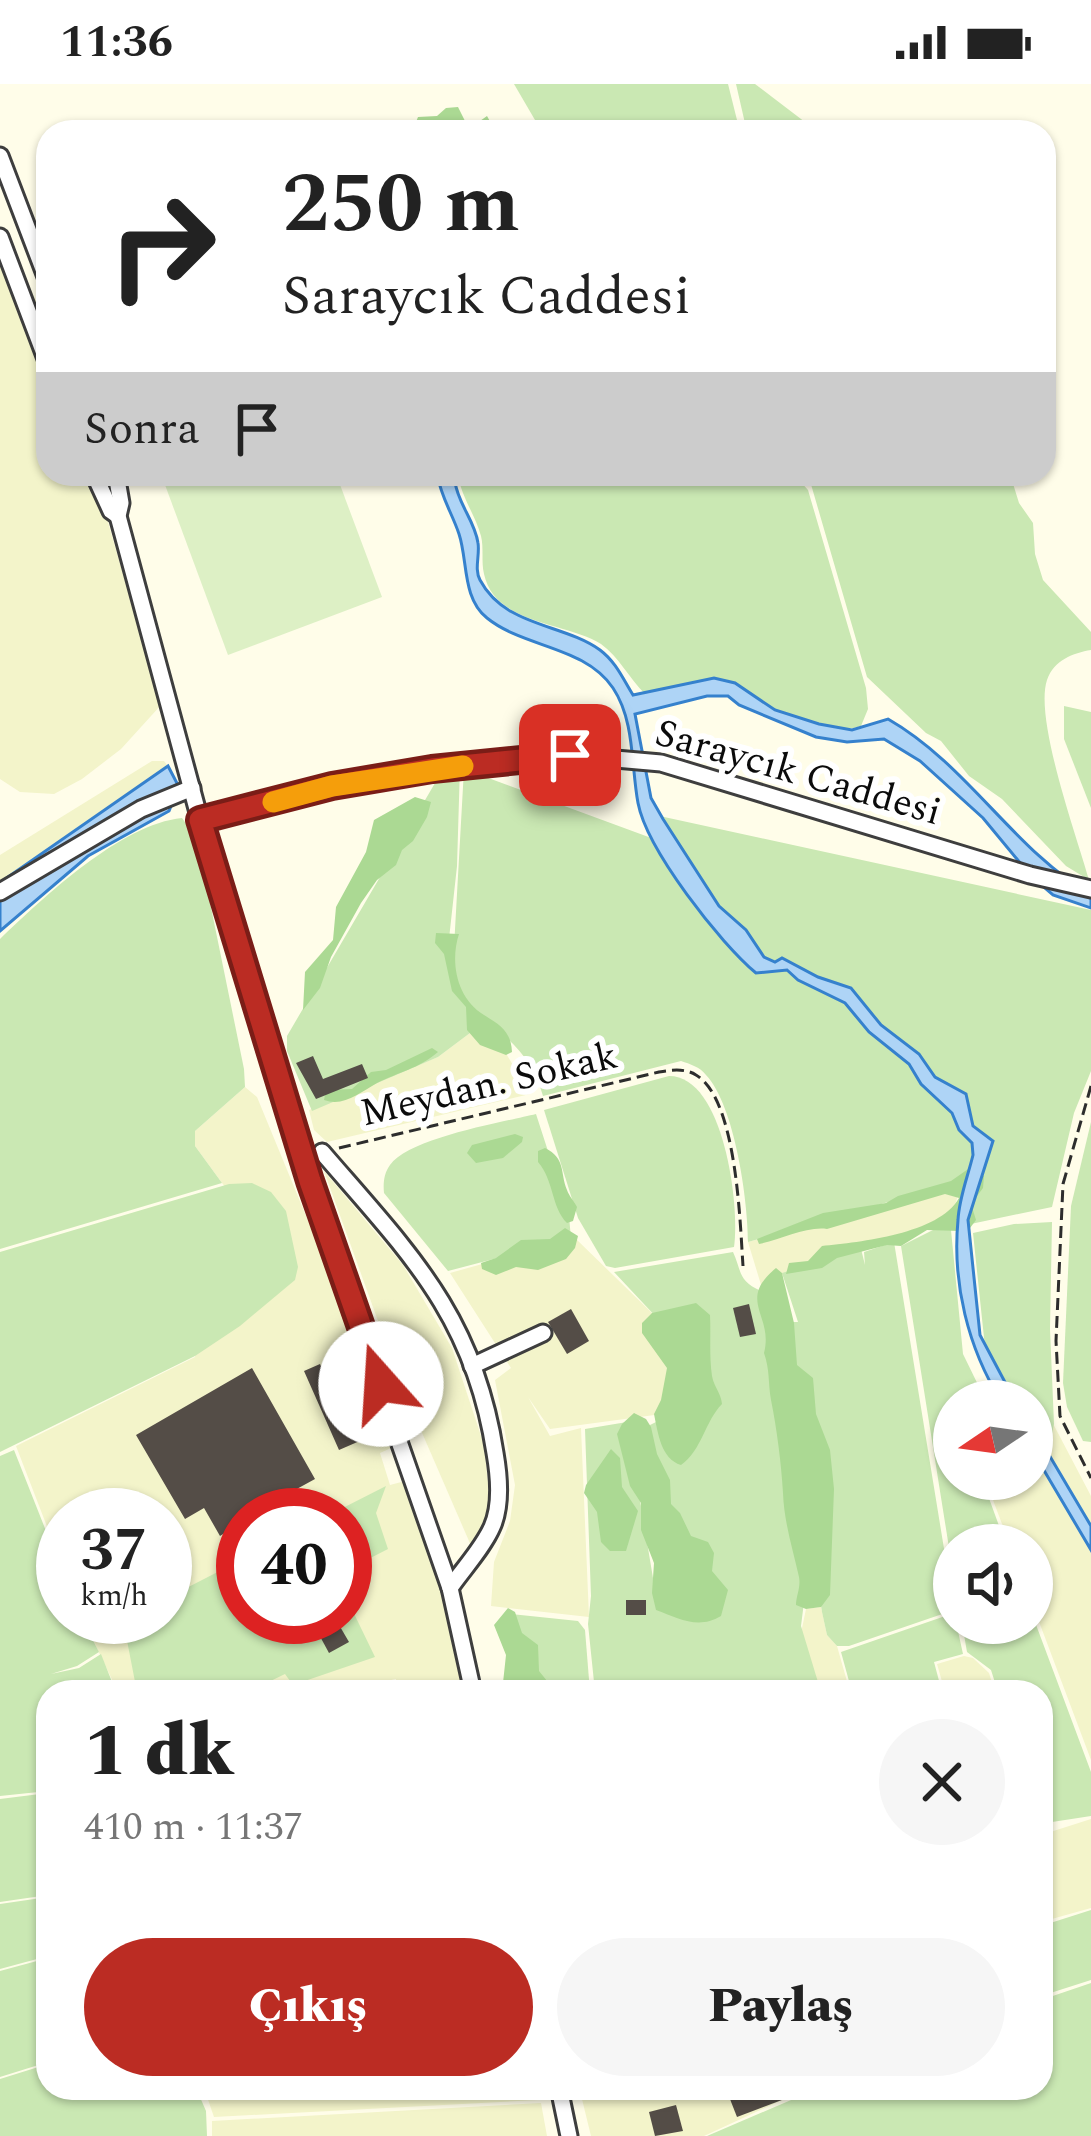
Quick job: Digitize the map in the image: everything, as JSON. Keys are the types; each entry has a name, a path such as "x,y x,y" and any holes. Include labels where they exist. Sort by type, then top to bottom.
{"street":[{"path":"0,156 36,250"},
{"path":"0,237 36,332"},
{"path":"100,486 118,516"},
{"path":"118,486 118,516 200,820 317,1206 450,1588 470,1680"},
{"name":"Saraycık Caddesi","path":"200,820 352,783 432,769 570,755 661,763 1091,889"},
{"path":"0,892 141,809 192,788"},
{"path":"322,1153 432,1282 450,1311 472,1366 492,1434 498,1470 497,1510 492,1528 450,1588"},
{"path":"472,1366 543,1333"},
{"path":"562,2100 569,2136"}],"path":[{"name":"Meydan. Sokak","path":"322,1153 659,1072 689,1072 704,1081 721,1113 738,1188 743,1266"},
{"path":"1091,1086 1063,1184 1056,1341 1060,1416 1091,1478"}],"green space":[{"path":"514,84 728,84 737,120 535,120"},
{"path":"736,84 755,84 802,120 744,120"},
{"path":"458,107 464,120 417,120 437,116 446,108"},
{"path":"6,233 36,301 36,486 97,486 161,705 121,749 54,794 20,792 0,779 0,236"},
{"path":"165,486 340,486 382,597 228,655"},
{"path":"461,486 804,486 866,688 868,709 861,726 830,728 795,719 727,681 645,694 601,644 517,613 491,591 484,574 481,536"},
{"path":"811,486 1014,486 1033,523 1043,580 1091,632 1091,650 1054,667 1045,698 1051,749 1089,880 1066,866 1002,799 969,776 941,741 926,733 867,677"},
{"path":"1064,706 1091,712 1091,808 1064,739"},
{"path":"452,754 460,766 448,948 453,965 464,769 654,839 655,815 1091,910 1091,1071 1074,1113 1052,1207 966,1225 977,1149 969,1179 748,1242 732,1131 716,1089 701,1070 681,1061 543,1096 517,1048 476,1013 482,1024 438,1057 312,1111 287,1051 287,1036"},
{"path":"152,761 168,766 45,858 0,902 0,855"},
{"path":"415,797 431,802 427,817 396,865 377,880 361,903 320,988 303,1010 305,972 333,940 336,907 366,852 374,820"},
{"path":"182,818 197,839 244,1069 245,1087 195,1131 195,1146 222,1183 0,1249 0,939 109,848 158,823"},
{"path":"436,933 459,934 455,956 461,989 475,1008 504,1029 512,1052 506,1055 480,1045 467,1030 466,1007 452,991 444,954 435,943"},
{"path":"482,1024 530,1094 327,1142 314,1130 309,1110 438,1057"},
{"path":"432,1048 438,1052 351,1098 324,1100 326,1090 352,1089 371,1072 386,1070"},
{"path":"669,1076 688,1082 715,1119 731,1175 734,1247 606,1266 578,1218 544,1110"},
{"path":"245,1087 257,1097 318,1245 391,1444 380,1453 390,1485 405,1481 450,1604 463,1680 112,1680 95,1644 192,1644 192,1488 36,1488 36,1498 16,1446 195,1357 225,1187 195,1146 195,1131"},
{"path":"536,1114 569,1216 571,1239 448,1271 384,1193 388,1168 400,1155 436,1139"},
{"path":"1091,1122 1091,1442 1083,1441 1067,1407 1063,1383 1071,1206"},
{"path":"515,1134 523,1137 522,1142 503,1158 476,1163 467,1153 472,1145"},
{"path":"545,1148 559,1161 577,1207 573,1221 567,1223 562,1217 538,1162 538,1151"},
{"path":"971,1167 984,1176 983,1188 971,1204 976,1220 970,1228 927,1230 901,1246 887,1245 837,1258 822,1268 786,1274 789,1263 808,1261 822,1246 917,1228 949,1210 959,1198 945,1194 827,1229 759,1244 757,1239 823,1213 886,1203 951,1181"},
{"path":"324,1171 403,1265 452,1348 484,1445 489,1493 488,1511 472,1548 400,1382"},
{"path":"252,1183 271,1192 286,1211 298,1267 295,1280 195,1356 0,1452 0,1252 229,1184"},
{"path":"945,1189 960,1190 949,1222 794,1268 762,1288 748,1242"},
{"path":"1052,1222 1052,1380 1005,1380 985,1347 973,1233"},
{"path":"565,1228 578,1236 566,1259 538,1270 516,1267 496,1275 482,1269 481,1263 521,1240 550,1239"},
{"path":"935,1229 951,1230 963,1354 976,1380 933,1380 933,1447 901,1246"},
{"path":"575,1238 652,1313 677,1370 662,1414 550,1429 528,1397 550,1436 581,1428 589,1617 491,1606 494,1562 510,1521 515,1485 495,1380 511,1368 450,1273"},
{"path":"894,1242 940,1524 933,1524 933,1617 837,1646 827,1635 822,1612 775,1322 798,1322 782,1273 861,1249 865,1265 864,1252"},
{"path":"733,1252 744,1280 761,1291 804,1602 801,1626 817,1680 594,1680 588,1624 585,1429 627,1422 658,1608 642,1429 668,1416 699,1391 658,1319 614,1272"},
{"path":"776,1268 782,1273 794,1323 797,1365 813,1378 816,1414 830,1450 834,1489 830,1595 821,1607 806,1609 796,1605 799,1577 785,1515 766,1340 757,1299 764,1280"},
{"path":"696,1303 710,1315 712,1376 722,1404 681,1465 669,1457 659,1437 654,1414 667,1368 642,1333 642,1323 652,1313"},
{"path":"634,1413 651,1427 670,1480 671,1504 691,1536 708,1542 714,1553 712,1571 728,1590 721,1616 713,1620 688,1621 656,1610 654,1563 641,1530 641,1503 630,1486 617,1434"},
{"path":"1053,1424 1091,1496 1091,1760 1047,1644 1053,1644 1053,1524 1002,1524 993,1500 1053,1500"},
{"path":"611,1449 620,1458 622,1487 638,1511 626,1551 610,1551 601,1542 597,1512 584,1493"},
{"path":"14,1450 36,1506 36,1644 95,1644 99,1652 51,1674 79,1668 101,1654 111,1680 36,1680 36,1792 0,1796 0,1456"},
{"path":"386,1486 376,1513 388,1549 372,1557 372,1493"},
{"path":"941,1500 990,1500 998,1524 945,1524"},
{"path":"216,1573 216,1644 369,1644 375,1657 308,1680 289,1680 285,1674 273,1680 135,1680 128,1644 192,1644 192,1585"},
{"path":"821,1607 827,1635 837,1646 847,1680 816,1680 801,1633 806,1609"},
{"path":"508,1608 515,1612 522,1633 538,1645 539,1671 546,1680 503,1680 506,1655 494,1625"},
{"path":"511,1614 578,1621 585,1630 589,1680 525,1680"},
{"path":"933,1620 933,1644 961,1644 963,1654 934,1662 939,1680 849,1680 841,1652"},
{"path":"966,1644 1043,1644 1091,1772 1091,1816 1053,1822 1053,1680 994,1680 991,1670 967,1652"},
{"path":"973,1658 991,1680 942,1680 937,1664"},
{"path":"36,1794 36,1897 0,1902 0,1799"},
{"path":"1091,1819 1091,1908 1053,1919 1053,1831"},
{"path":"36,1899 36,1959 0,1969 0,1904"},
{"path":"1091,1910 1091,1980 1053,1992 1053,1922"},
{"path":"36,1961 36,2066 0,2077 0,1971"},
{"path":"1091,1983 1091,2136 707,2136 791,2100 1053,2100 1053,1996"},
{"path":"36,2068 36,2100 201,2100 207,2136 0,2136 0,2079"},
{"path":"208,2100 538,2100 214,2117"},
{"path":"582,2100 782,2100 704,2136 591,2136"},
{"path":"541,2103 547,2136 212,2136 212,2121"}],"water":[{"path":"440,486 456,486 476,535 478,576 491,595 519,616 600,650 633,695 714,678 735,683 775,710 819,724 852,730 888,719 942,759 1038,855 1091,895 1091,908 1053,895 983,818 920,761 884,739 847,742 816,737 728,696 707,696 635,714 651,798 719,906 746,930 764,957 775,962 782,958 851,988 881,1025 919,1054 935,1077 966,1094 973,1126 993,1141 968,1220 980,1335 1004,1380 989,1380 960,1291 958,1220 972,1143 909,1064 869,1032 845,1003 787,970 756,973 705,918 644,823 629,729 613,688 587,664 502,628 479,610 470,590 459,534"},
{"path":"168,766 179,787 169,811 88,856 0,931 0,885 5,879"},
{"path":"1053,1462 1091,1526 1091,1550 1053,1486"}],"building":[{"path":"313,1056 323,1079 362,1064 368,1078 316,1099 296,1063"},
{"path":"749,1304 756,1334 740,1337 733,1308"},
{"path":"571,1309 589,1341 567,1354 548,1322"},
{"path":"320,1364 362,1440 339,1450 304,1371"},
{"path":"252,1368 315,1479 299,1488 216,1488 216,1529 204,1508 192,1515 192,1488 167,1488 136,1435"},
{"path":"626,1600 646,1600 646,1615 626,1615"},
{"path":"324,1644 345,1644 329,1653"},
{"path":"730,2100 782,2100 737,2117"},
{"path":"676,2105 683,2131 655,2136 649,2112"}],"slow traffic":[{"path":"273,802 332,786 463,766"}],"route":[{"path":"381,1384 310,1181 200,820 332,786 432,769 570,755"}]}
